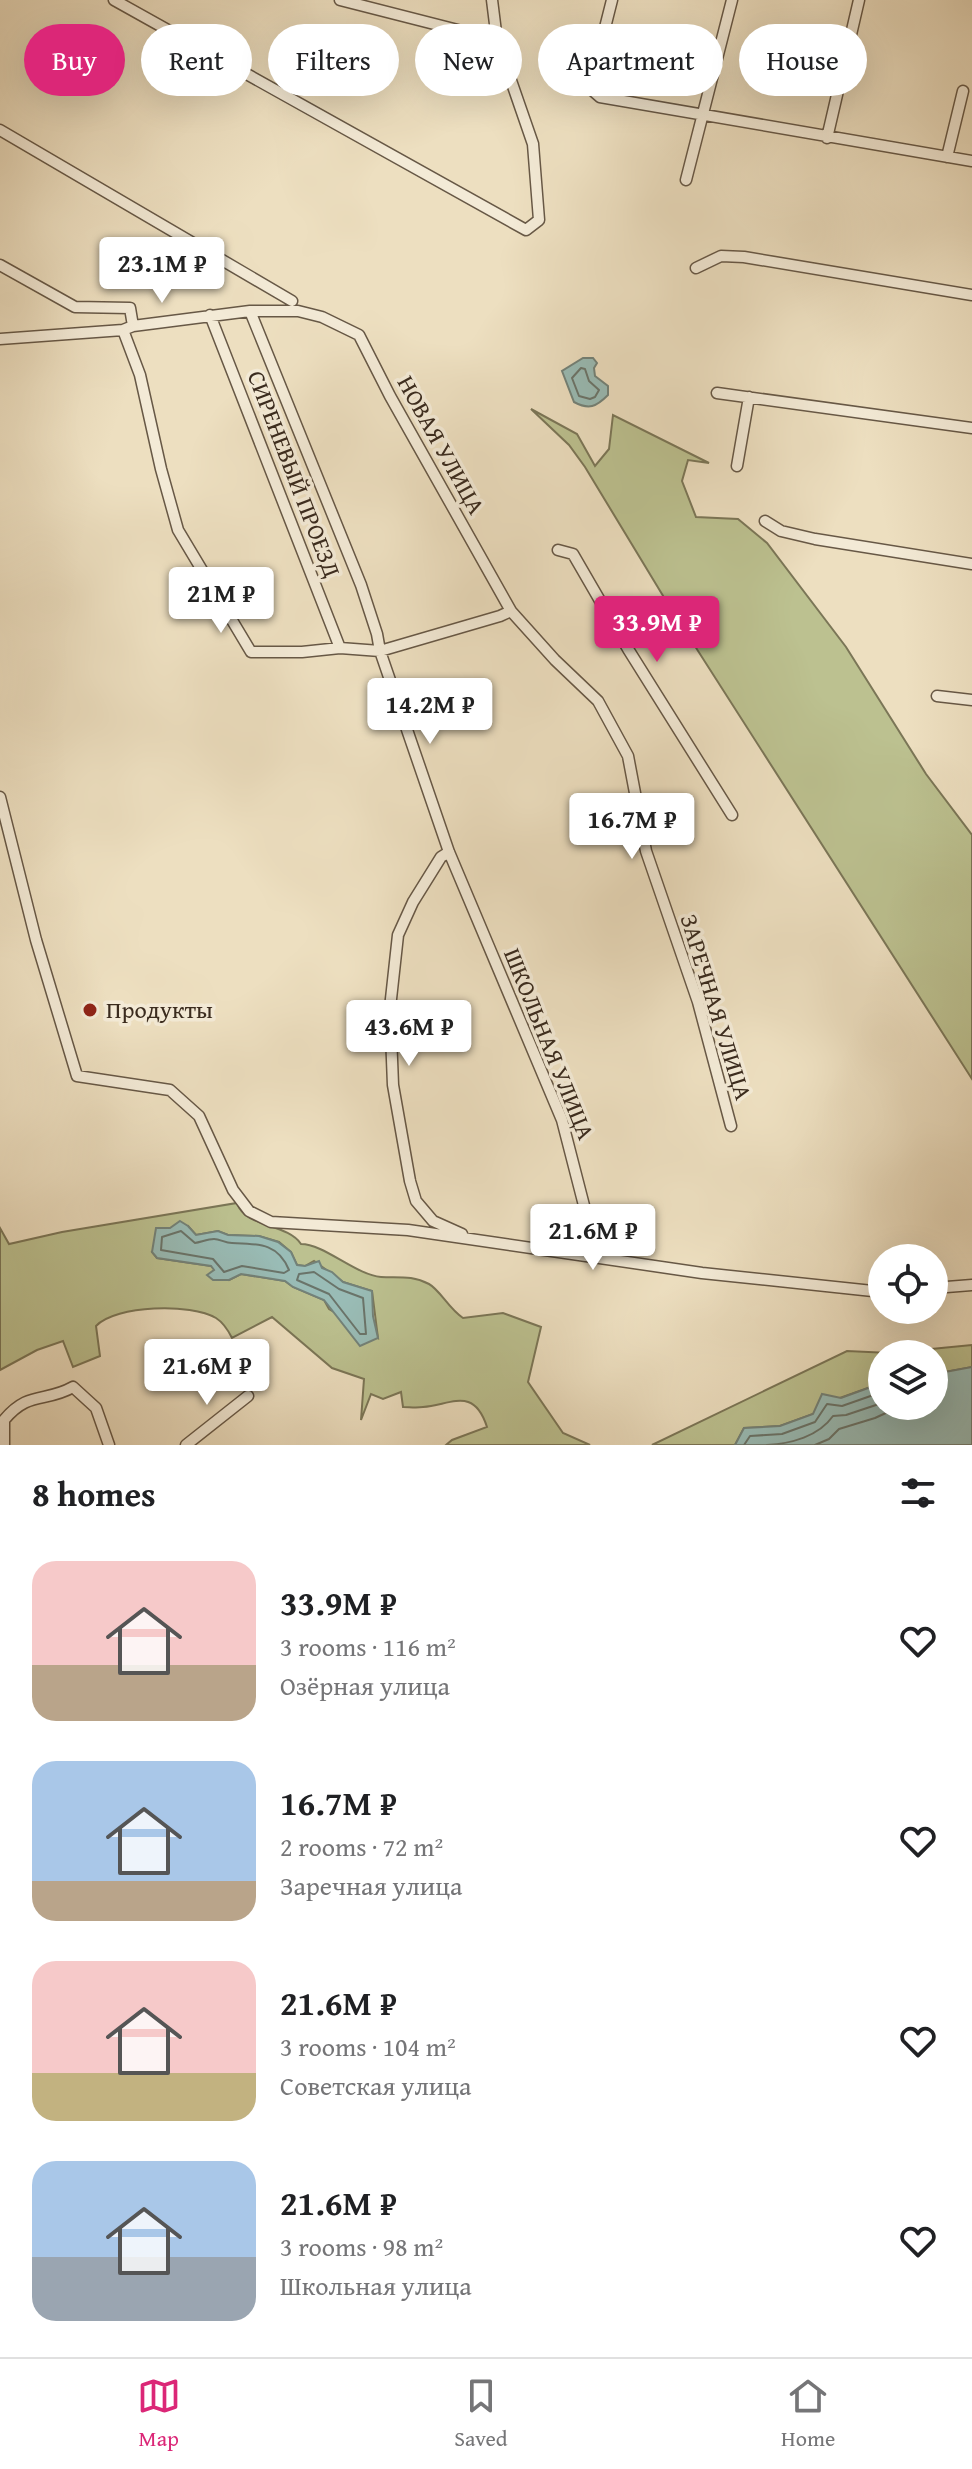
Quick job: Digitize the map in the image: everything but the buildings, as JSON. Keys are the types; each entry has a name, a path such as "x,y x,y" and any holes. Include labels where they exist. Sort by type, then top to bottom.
{"street":[{"path":"114,0 526,230 539,220 533,144 516,96"},
{"path":"340,0 434,24"},
{"path":"492,0 495,24"},
{"path":"612,0 591,83 592,90 600,97 972,161"},
{"path":"686,180 732,0"},
{"path":"827,138 859,0"},
{"path":"947,157 963,91"},
{"path":"0,130 292,301"},
{"path":"696,268 721,256 744,257 972,295"},
{"path":"0,265 75,307 130,308 128,328 178,530 251,652 340,648 380,651 511,611"},
{"name":"НОВАЯ УЛИЦА","path":"0,339 128,328 250,311 298,311 322,317 359,335 511,611"},
{"name":"ШКОЛЬНАЯ УЛИЦА","path":"250,311 361,585 380,651 449,852 562,1120 597,1256"},
{"name":"СИРЕНЕВЫЙ ПРОЕЗД","path":"210,315 340,648"},
{"path":"717,393 972,428"},
{"path":"737,466 749,397"},
{"path":"765,521 781,531 815,539 972,564"},
{"path":"558,550 573,554 628,649 732,815"},
{"name":"ЗАРЕЧНАЯ УЛИЦА","path":"511,611 555,660 598,701 628,756 646,851 698,1002 731,1126"},
{"path":"937,696 972,700"},
{"path":"0,797 36,940 77,1076 170,1090 199,1116 233,1190 249,1211 271,1222 408,1230 702,1273 868,1291"},
{"path":"449,852 441,857 413,902 398,935 390,1008 393,1085 416,1201 433,1221 450,1230 503,1245"},
{"path":"948,1287 972,1285"},
{"path":"4,1445 4,1420 14,1409 30,1398 60,1395 73,1387 96,1408 109,1445"},
{"path":"186,1445 248,1396"}],"green space":[{"path":"531,409 577,434 595,466 609,449 613,415 709,463 688,460 682,481 696,517 738,519 767,543 846,647 926,774 972,835 972,1079 668,604 585,467 569,445"},
{"path":"237,1203 248,1217 286,1232 301,1244 320,1249 361,1271 381,1277 411,1278 429,1284 463,1318 503,1313 541,1327 528,1382 563,1433 590,1445 446,1445 487,1427 476,1407 469,1402 453,1401 403,1407 401,1392 383,1399 371,1394 361,1420 364,1379 332,1368 272,1317 232,1338 221,1322 204,1313 172,1308 136,1310 106,1319 96,1326 100,1356 73,1367 63,1341 37,1350 0,1370 0,1228 9,1244 62,1232","holes":["188,1226 196,1235 218,1231 279,1242 291,1252 297,1265 305,1266 314,1261 343,1282 372,1291 378,1338 329,1309 324,1300 285,1281 241,1274 229,1280 211,1266 157,1258 152,1252"]},
{"path":"972,1345 972,1367 948,1371 948,1347"},
{"path":"847,1351 868,1352 868,1388 780,1426 744,1428 735,1445 652,1445"}],"water":[{"path":"583,358 593,358 597,363 595,376 608,386 608,395 592,406 574,402 562,371"},
{"path":"180,1221 196,1235 218,1231 228,1235 259,1236 278,1242 291,1252 297,1265 305,1266 319,1261 322,1268 343,1282 372,1291 378,1338 360,1346 324,1300 285,1281 241,1274 229,1280 213,1280 207,1275 214,1270 211,1266 157,1258 152,1252 156,1228 170,1228"},
{"path":"972,1367 972,1445 735,1445 744,1428 780,1426 813,1414 822,1394 841,1398 868,1388 868,1420 948,1420 948,1371"}],"place":[{"name":"Продукты","path":"90,1010"}]}
